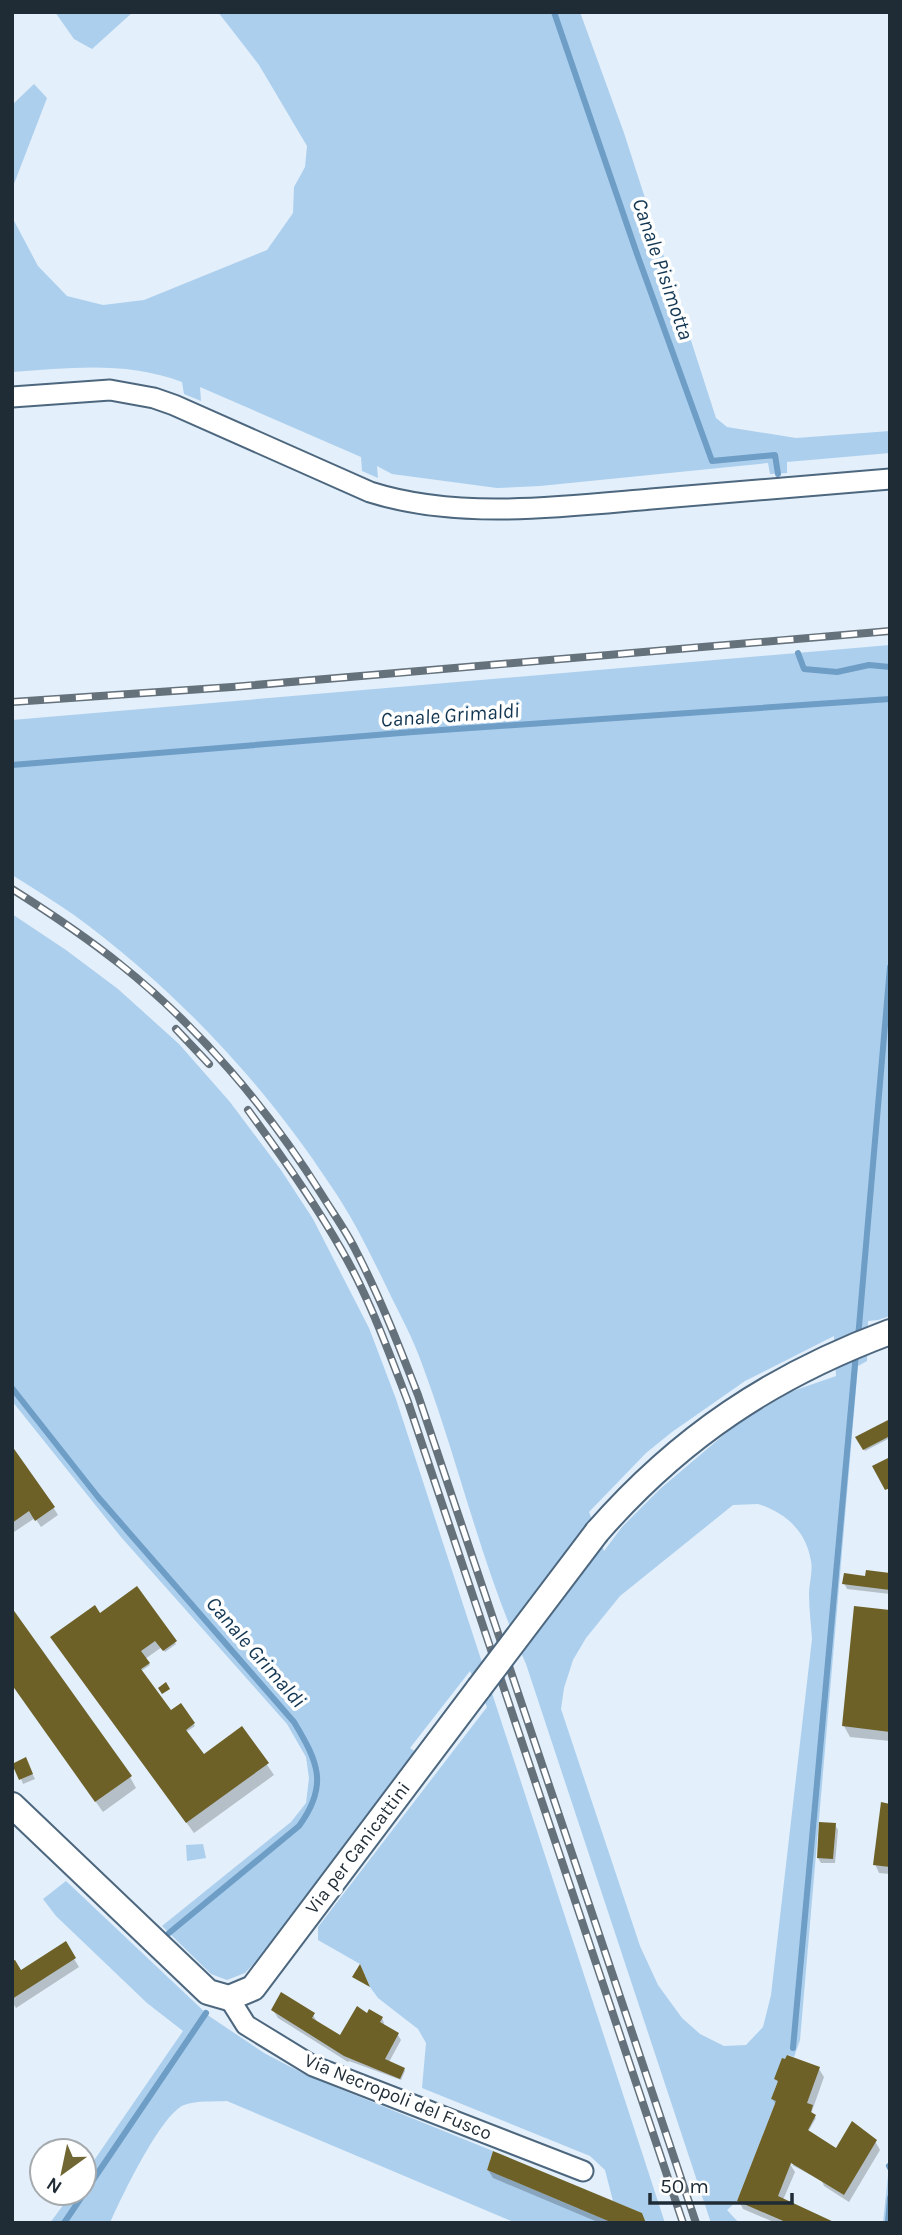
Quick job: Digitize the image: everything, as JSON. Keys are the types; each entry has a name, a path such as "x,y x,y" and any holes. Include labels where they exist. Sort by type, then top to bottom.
{"main road":[{"name":"Via per Canicattini","path":"229,1998 253,1988 597,1532 627,1497 681,1448 754,1396 835,1353 879,1336"},
{"name":"Via Necropoli del Fusco","path":"12,1805 208,1992 229,1998"}],"street":[{"path":"12,397 110,390 154,398 370,492 394,499 448,506 539,509 890,479"},
{"name":"Via Necropoli del Fusco","path":"229,1998 246,2025 313,2066 583,2171"}],"shaded area":[{"path":"55,12 133,12 92,49 74,39"},
{"path":"218,12 580,12 624,133 716,418 727,427 796,438 890,431 890,453 787,462 787,473 770,474 768,463 540,486 497,488 392,474 377,466 378,478 362,471 361,457 200,387 201,401 184,394 182,382 161,375 98,368 12,372 12,217 38,266 67,296 103,305 144,300 267,250 293,213 294,187 305,167 307,146 259,65"},
{"path":"34,84 47,98 12,189 12,105"},
{"path":"890,645 890,1316 868,1321 867,1361 858,1366 800,2040 794,2057 788,2055 774,2079 778,2081 771,2099 776,2101 737,2201 727,2210 739,2223 711,2223 526,1664 496,1591 435,1401 406,1326 339,1198 304,1147 246,1074 215,1039 147,974 74,915 12,875 12,720","holes":["834,1336 836,1376 790,1392 733,1427 660,1489 622,1527 604,1551 589,1512 646,1453 745,1381","758,1504 786,1518 805,1541 811,1565 809,1594 812,1639 771,1995 763,2027 746,2045 724,2046 700,2034 682,2018 658,1985 640,1946 561,1709 573,1660 586,1638 620,1596 733,1505"]},
{"path":"12,914 118,989 179,1044 230,1102 281,1170 313,1219 369,1328 396,1399 665,2223 646,2223 642,2213 613,2201 605,2170 590,2156 422,2088 426,2043 418,2029 378,1998 360,1964 318,1940 318,1927 487,1707 470,1671 410,1748 416,1752 262,1955 245,1973 227,1980 211,1974 162,1926 291,1822 306,1803 309,1778 306,1757 287,1724 121,1537 12,1401"},
{"path":"203,1844 206,1858 187,1861 186,1845"},
{"path":"66,1881 209,2016 264,2053 308,2076 493,2151 487,2170 613,2223 516,2223 227,2101 189,2103 175,2112 142,2158 110,2223 50,2223 62,2207 98,2207 98,2155 183,2031 147,2003 56,1916 43,1899"},
{"path":"890,2156 890,2223 883,2223 889,2166"}],"building":[{"path":"890,1419 890,1436 863,1450 855,1437"},
{"path":"12,1446 55,1507 35,1521 29,1511 12,1523"},
{"path":"890,1457 890,1488 885,1490 872,1466"},
{"path":"866,1570 890,1573 890,1590 842,1584 844,1573 865,1576"},
{"path":"137,1586 177,1641 163,1651 155,1641 141,1651 150,1663 141,1669 171,1710 181,1703 195,1723 186,1730 204,1754 242,1726 269,1763 186,1823 50,1637 95,1605 100,1613"},
{"path":"854,1606 890,1610 890,1732 842,1726"},
{"path":"12,1608 132,1776 95,1802 12,1685"},
{"path":"166,1682 170,1689 162,1694 158,1688"},
{"path":"26,1757 33,1774 19,1780 12,1764"},
{"path":"881,1802 890,1804 890,1867 873,1865"},
{"path":"819,1822 836,1823 833,1859 817,1858"},
{"path":"66,1941 76,1958 12,1999 12,1961 15,1960 21,1970"},
{"path":"360,1964 370,1987 352,1977"},
{"path":"281,1992 315,2013 312,2018 340,2035 357,2006 367,2013 369,2009 383,2017 380,2022 399,2033 385,2059 405,2068 400,2079 344,2056 271,2010"},
{"path":"787,2055 820,2067 807,2103 813,2105 811,2112 816,2115 808,2130 836,2148 852,2121 877,2140 844,2195 791,2163 778,2196 836,2223 788,2223 737,2201 776,2101 771,2099 778,2081 774,2079 782,2058 785,2059"},
{"path":"493,2151 642,2213 646,2223 613,2223 487,2170"}],"waterway":[{"name":"Canale Pisimotta","path":"554,12 712,461 775,455 778,474"},
{"name":"Canale Pisimotta","path":"798,653 804,669 837,672 869,665 890,667"},
{"name":"Canale Grimaldi","path":"12,765 413,732 890,699"},
{"path":"858,1338 890,967"},
{"path":"793,2048 856,1353"},
{"name":"Canale Grimaldi","path":"12,1388 98,1497 294,1722 314,1762 317,1786 314,1798 299,1826 169,1933"},
{"name":"Canale Grimaldi","path":"64,2223 206,2013"},
{"path":"888,2223 890,2198"}],"railway":[{"path":"12,702 232,687 890,631"},
{"path":"12,889 68,925 121,965 150,989 205,1043 256,1101 279,1132 355,1249 381,1303 418,1395 696,2223"},
{"path":"176,1029 209,1064"},
{"path":"248,1110 341,1249 369,1305 393,1363 683,2223"}]}
